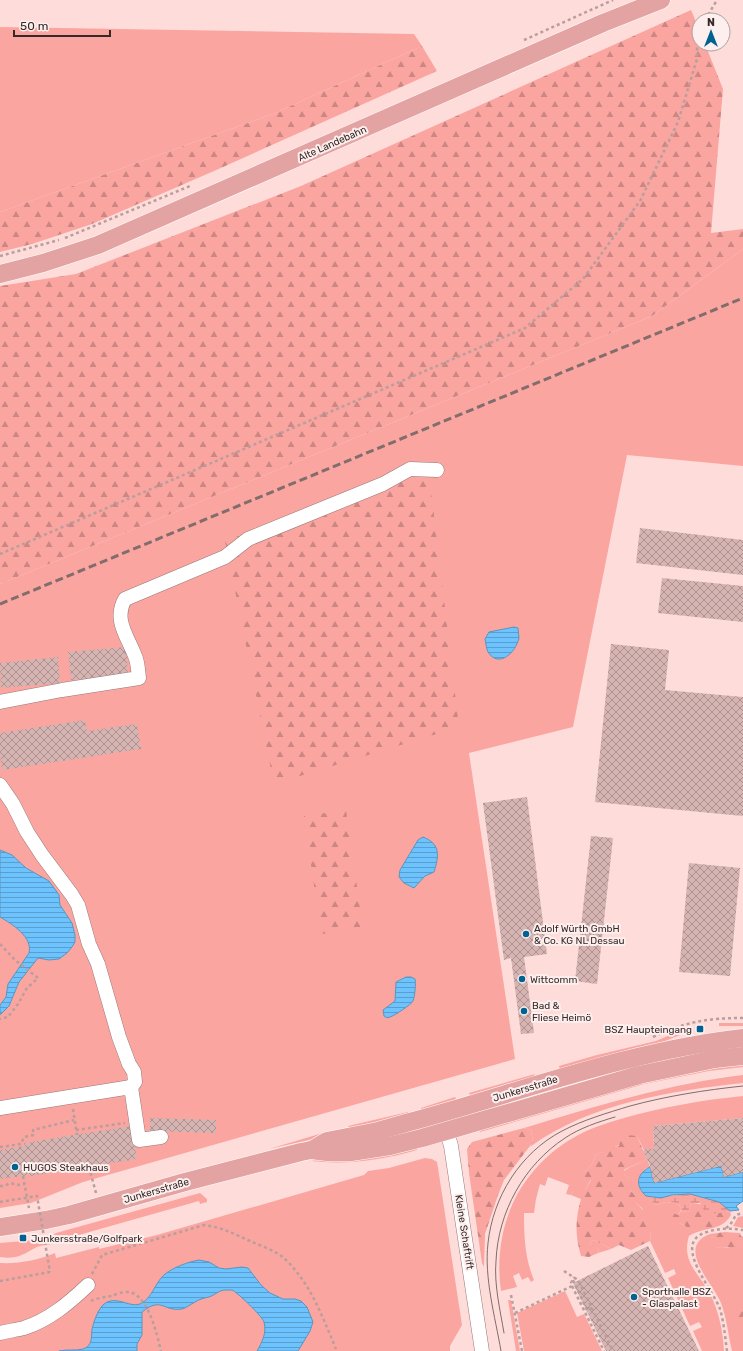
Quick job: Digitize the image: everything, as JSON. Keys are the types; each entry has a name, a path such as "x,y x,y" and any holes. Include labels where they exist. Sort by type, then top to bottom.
{"main road":[{"name":"Alte Landebahn","path":"0,274 43,264 98,245 603,23 661,0"},
{"name":"Junkersstraße","path":"0,1228 69,1215 186,1182 311,1150 326,1141 378,1131 626,1059 702,1044 743,1038"},
{"name":"Junkersstraße","path":"311,1150 350,1152 369,1150 406,1142 639,1075 708,1061 743,1056"}],"street":[{"path":"0,702 62,690 139,678 136,658 122,627 121,607 126,600 224,557 248,539 383,484 410,469 437,470"},
{"path":"1,788 13,804 27,832 42,855 78,905 89,944 101,975 119,1037 129,1064 134,1072 135,1082 131,1088 139,1140 162,1137"},
{"path":"0,1108 131,1088"},
{"name":"Kleine Schaftrift","path":"442,1113 451,1146 482,1351"},
{"path":"0,1333 24,1328 46,1319 74,1299 88,1286"}],"path":[{"path":"517,43 613,0"},
{"path":"710,12 717,0"},
{"path":"0,554 525,328 583,279 640,201 678,122 697,59 697,52"},
{"path":"0,256 63,239 194,185"},
{"path":"0,944 15,960 38,978 27,988 18,1004 8,1017 0,1019"},
{"path":"71,1097 77,1134"},
{"path":"0,1147 21,1144 24,1137 34,1135 33,1130 74,1120"},
{"path":"76,1130 136,1121"},
{"path":"89,1167 100,1206"},
{"path":"23,1176 31,1223"},
{"path":"0,1186 10,1183 19,1185 24,1184"},
{"path":"0,1202 37,1196 50,1272 0,1280"},
{"path":"726,1228 730,1225 736,1215 743,1213"},
{"path":"88,1286 92,1271 102,1255 204,1225 219,1228 268,1249 284,1258 311,1293 319,1307 336,1349"},
{"path":"726,1351 720,1309 698,1270 691,1247 693,1242 702,1233 726,1228 743,1230"},
{"path":"564,1271 578,1280 613,1351"},
{"path":"573,1278 571,1283 572,1286 604,1351"},
{"path":"514,1313 572,1286"},
{"path":"88,1302 127,1292 135,1294 141,1299 148,1310 156,1330 161,1351"},
{"path":"511,1295 522,1351"}],"green space":[{"path":"691,10 691,52 708,52 723,89 711,233 743,229 743,249 652,316 0,584 0,286 76,274 301,186"},
{"path":"0,27 414,34 422,46 273,114 0,212"},
{"path":"422,46 437,71 92,224 32,244 0,252 0,212 273,114"},
{"path":"743,249 743,466 627,455 573,727 469,753 515,1059 83,1182 31,1203 0,1208 0,584 652,316"},
{"path":"428,465 459,727 274,784 225,541"},
{"path":"346,810 363,929 321,934 304,816"},
{"path":"719,1023 743,1023 743,1026 719,1026"},
{"path":"684,1029 685,1033 665,1041 560,1070 559,1066 656,1041"},
{"path":"743,1063 743,1067 709,1071 644,1084 480,1132 479,1129 643,1081"},
{"path":"535,1074 532,1078 471,1097 469,1093"},
{"path":"743,1075 743,1083 660,1095 605,1110 578,1120 553,1132 530,1147 533,1142 531,1130 524,1128 605,1104 660,1090"},
{"path":"743,1096 743,1118 653,1126 654,1149 644,1150 637,1136 596,1155 592,1164 585,1172 591,1179 585,1190 573,1191 571,1195 566,1194 569,1185 548,1177 545,1186 540,1184 534,1213 524,1213 526,1247 534,1280 531,1282 528,1277 522,1280 519,1273 513,1276 517,1287 501,1291 499,1270 500,1250 510,1210 528,1178 553,1152 573,1138 597,1126 617,1120 653,1110 683,1104"},
{"path":"455,1097 457,1101 422,1111 421,1108"},
{"path":"408,1112 409,1115 351,1128 348,1126"},
{"path":"524,1128 531,1130 533,1142 504,1180 498,1195 485,1234 484,1267 482,1263 469,1173 467,1149 472,1142"},
{"path":"326,1132 322,1137 269,1149"},
{"path":"627,1135 637,1136 647,1159 624,1170 624,1174 630,1179 630,1190 636,1196 636,1203 645,1212 651,1224 650,1241 631,1250 619,1245 611,1249 594,1240 590,1242 591,1246 599,1250 598,1253 589,1257 581,1256 576,1228 581,1199 571,1195 573,1191 579,1187 585,1190 591,1180 585,1178 585,1172 592,1164 596,1155 613,1147 619,1146 620,1139"},
{"path":"416,1147 417,1150 404,1154 365,1161 311,1161"},
{"path":"425,1158 432,1159 437,1162 462,1325 450,1346 450,1351 0,1351 0,1263 28,1261 55,1253 56,1258 157,1235 364,1175 368,1171 389,1168"},
{"path":"647,1159 650,1167 645,1169 640,1190 656,1205 666,1202 677,1203 682,1208 678,1215 679,1223 686,1226 686,1232 689,1236 687,1253 689,1260 706,1287 716,1307 722,1329 724,1351 702,1351 693,1331 702,1327 699,1322 690,1326 668,1278 676,1274 674,1269 665,1273 650,1241 651,1232 642,1208 636,1203 636,1196 630,1190 630,1179 624,1174 624,1171 627,1169"},
{"path":"200,1193 207,1199 207,1202 200,1204 199,1201 54,1242 52,1244 37,1247 15,1257 0,1257 0,1243 47,1239 56,1233"},
{"path":"690,1194 719,1202 730,1211 712,1213 705,1211 700,1203 692,1203 688,1212 681,1211 682,1208 677,1203 666,1202 656,1205 646,1196 663,1197"},
{"path":"692,1203 715,1210 725,1212 730,1211 731,1215 727,1220 718,1226 689,1236 685,1232 686,1226 679,1223 674,1224 667,1220 668,1215 673,1213 678,1215 681,1211 688,1212"},
{"path":"743,1216 743,1228 733,1226 738,1217"},
{"path":"725,1232 740,1233 743,1237 743,1246 731,1249 728,1247 716,1247 716,1238 710,1237 710,1234"},
{"path":"710,1234 710,1237 716,1238 716,1247 722,1248 743,1246 743,1351 732,1351 725,1315 721,1303 699,1266 696,1256 696,1247 700,1240"},
{"path":"594,1240 611,1249 598,1253 599,1250 591,1247 590,1242"},
{"path":"565,1291 577,1317 584,1314 602,1351 524,1351 517,1313"},
{"path":"508,1300 511,1300 520,1351 516,1351"},
{"path":"743,1306 743,1330 740,1331 735,1329 736,1321 732,1319 732,1312"}],"water":[{"path":"514,627 518,628 519,638 511,653 502,659 492,657 487,650 485,639 489,632"},
{"path":"423,837 433,843 436,847 437,861 434,872 425,876 414,888 404,883 399,877 400,870 418,840"},
{"path":"0,850 12,855 26,868 49,881 59,895 60,905 72,923 75,942 67,953 59,959 49,960 38,958 19,982 9,1006 0,1015 0,1005 6,997 8,984 29,953 29,947 25,936 10,923 0,917"},
{"path":"406,977 415,979 413,1001 410,1005 392,1016 388,1018 384,1016 383,1010 395,1001 396,982"},
{"path":"721,1166 724,1177 743,1172 743,1201 736,1206 739,1210 730,1211 719,1202 690,1194 672,1195 661,1198 646,1196 642,1192 639,1184 642,1173 650,1167 654,1183"},
{"path":"199,1260 209,1262 219,1268 248,1268 261,1285 270,1293 283,1299 295,1299 301,1301 307,1307 313,1322 310,1331 298,1351 257,1351 264,1334 265,1326 263,1319 239,1295 232,1290 226,1290 199,1300 182,1309 158,1305 149,1307 142,1312 142,1335 137,1344 137,1351 59,1351 80,1350 88,1346 91,1341 92,1329 96,1317 100,1308 107,1302 116,1301 135,1305 140,1304 148,1298 165,1274 181,1265"}],"building":[{"path":"640,528 743,540 743,575 636,563"},
{"path":"662,578 743,586 743,622 658,613"},
{"path":"611,644 669,650 665,690 743,697 743,816 595,802"},
{"path":"126,647 128,675 71,680 68,652"},
{"path":"58,657 60,683 1,688 0,663"},
{"path":"85,720 87,731 137,724 141,749 2,770 0,733"},
{"path":"527,797 547,954 524,957 534,1033 521,1034 511,958 504,960 483,803"},
{"path":"591,836 613,838 597,984 575,981"},
{"path":"689,863 740,868 730,976 679,972"},
{"path":"150,1118 216,1120 216,1133 150,1131"},
{"path":"743,1118 743,1172 724,1177 721,1166 654,1183 649,1163 643,1151 646,1149 654,1149 653,1126"},
{"path":"131,1126 137,1159 30,1176 0,1179 0,1150 25,1146 24,1143"},
{"name":"Sporthalle BSZ - Glaspalast","path":"648,1246 699,1351 606,1351 573,1283"}],"tram line":[{"path":"501,1351 489,1283 487,1256 488,1243 496,1209 511,1178 521,1164 533,1151 547,1140 578,1123 595,1117 630,1106 672,1096 743,1086"},
{"path":"504,1333 499,1306 496,1261 502,1225 516,1191 537,1162 550,1149 571,1134 583,1128 615,1117"}],"railway":[{"path":"0,604 743,298"}],"place":[{"name":"Adolf Würth GmbH & Co. KG NL Dessau","path":"526,934"},
{"name":"Wittcomm","path":"522,979"},
{"name":"Bad & Fliese Heimö","path":"524,1011"},
{"name":"BSZ Haupteingang","path":"700,1029"},
{"name":"HUGOS Steakhaus","path":"15,1167"},
{"name":"Junkersstraße/Golfpark","path":"23,1238"},
{"name":"Sporthalle BSZ - Glaspalast","path":"634,1297"}]}
